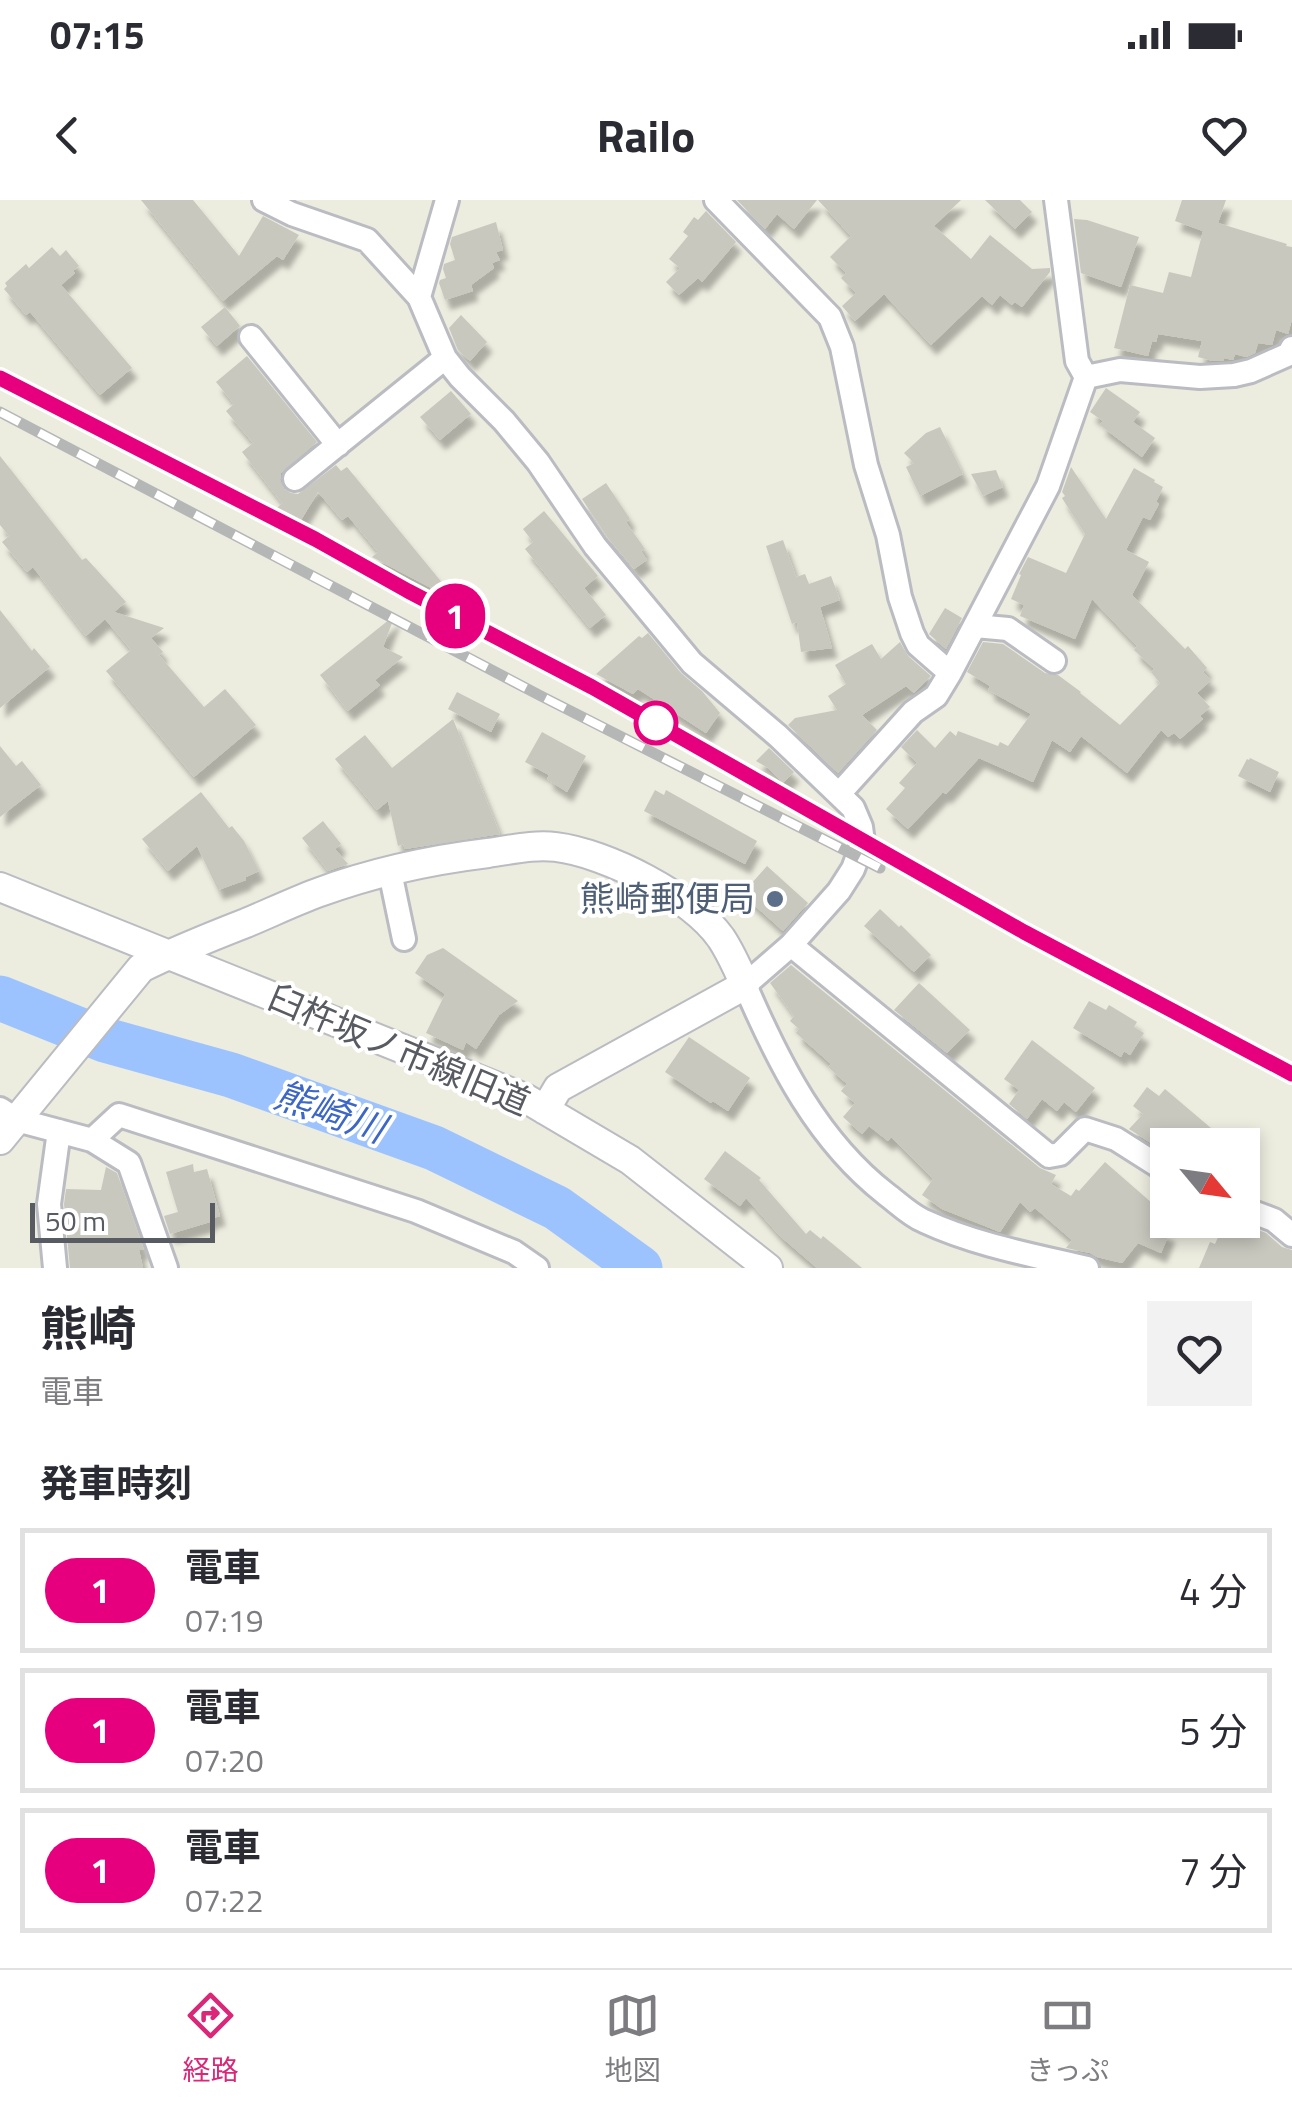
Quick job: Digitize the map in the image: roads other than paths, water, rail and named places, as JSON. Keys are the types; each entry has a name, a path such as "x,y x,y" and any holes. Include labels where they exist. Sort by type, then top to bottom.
{"street":[{"path":"264,200 367,240 419,297 445,358 538,462 595,546 692,663 839,794 853,808 861,827 859,857 839,891 791,944 745,985 558,1088 545,1110"},
{"path":"419,297 447,200"},
{"path":"716,200 830,317 842,347 866,464 912,632 918,644 950,673"},
{"path":"1056,200 1076,361 1086,376"},
{"path":"251,337 338,444"},
{"path":"1086,376 1120,370 1234,375 1291,354"},
{"path":"294,480 445,358"},
{"path":"839,794 913,712 936,696 950,673 1048,486 1086,376"},
{"path":"975,626 1008,629 1054,661"},
{"path":"6,1123 38,1094 140,968 316,894 364,878 392,878 457,857 553,846 587,852 661,888 701,917 719,936 736,964 790,1082 836,1147 867,1178 920,1219 973,1241 1087,1268"},
{"path":"392,878 404,939"},
{"name":"臼杵坂ノ市線旧道","path":"0,887 525,1098 630,1160 768,1268"},
{"path":"791,944 1049,1156 1060,1154 1085,1129 1116,1139 1150,1161"},
{"path":"92,1140 119,1115 416,1211 514,1252 537,1268"},
{"path":"6,1123 92,1140 130,1163 166,1268"},
{"path":"55,1268 49,1204 59,1131"},
{"path":"1260,1215 1274,1220 1292,1235"}],"waterway":[{"name":"熊崎川","path":"0,998 105,1040 231,1075 434,1148 557,1208 640,1268"}],"railway":[{"path":"0,378 593,687 1088,967 1292,1074"},
{"path":"0,412 541,696 880,868"}],"train":[{"name":"1","path":"0,378 315,539 592,687 1024,932 1292,1074"}],"place":[{"name":"熊崎郵便局","path":"775,899"}]}
